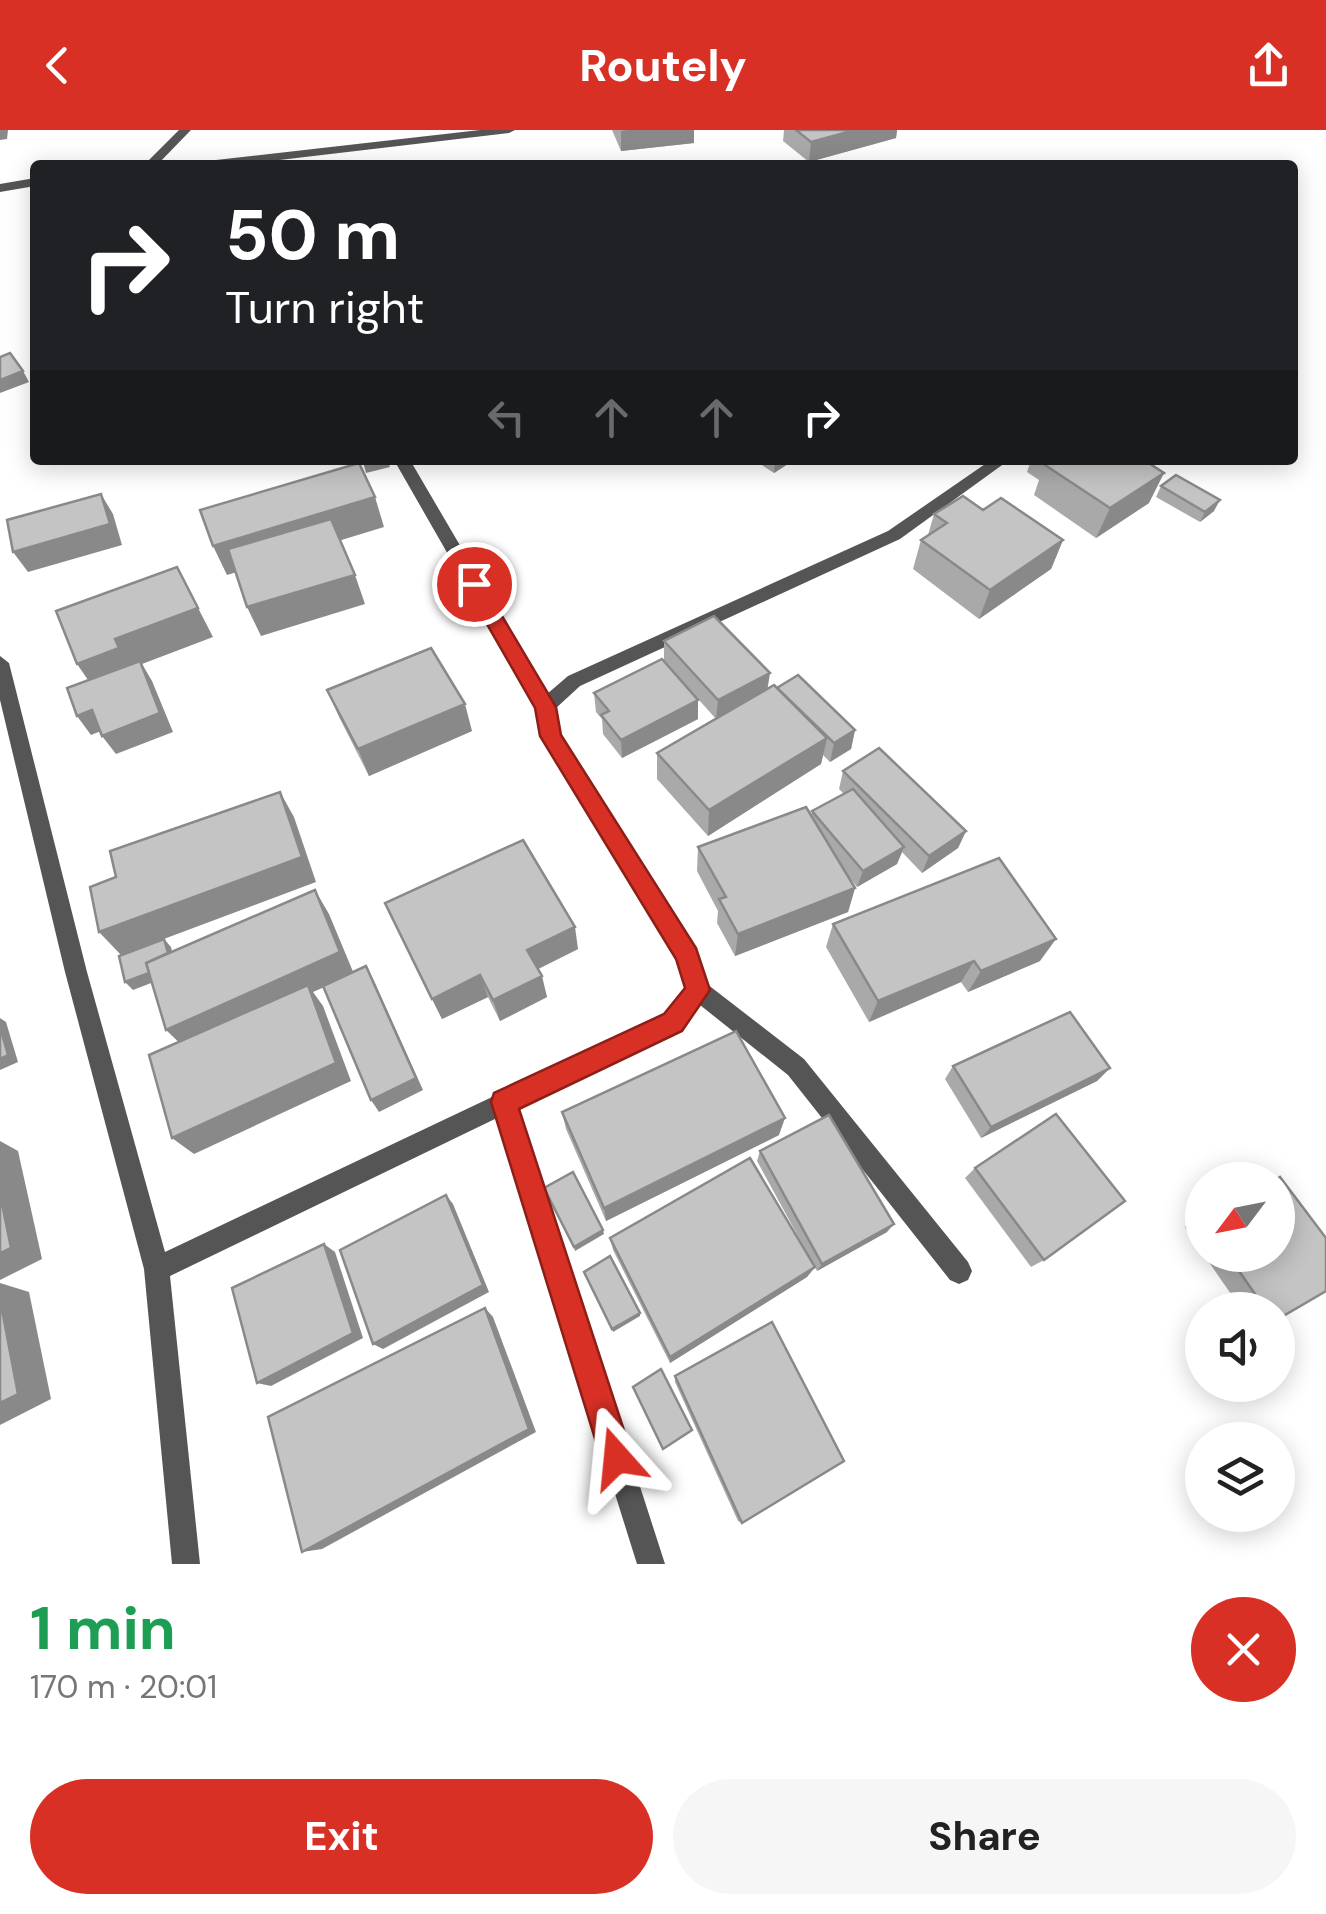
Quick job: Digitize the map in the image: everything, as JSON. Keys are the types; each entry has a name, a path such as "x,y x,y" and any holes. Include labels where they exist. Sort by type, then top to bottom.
{"street":[{"path":"155,160 184,130"},
{"path":"249,160 509,130"},
{"path":"0,188 30,183"},
{"path":"405,465 545,707 550,736 688,956 698,990 796,1067 959,1271"},
{"path":"545,707 574,681 894,535 994,465"},
{"path":"0,664 76,972 158,1269 186,1564"},
{"path":"158,1269 673,1022 698,990"},
{"path":"504,1102 651,1564"}],"building":[{"path":"796,130 855,130 811,142"},
{"path":"10,353 23,371 0,380 0,357"},
{"path":"352,465 360,465 375,497 213,546 200,510"},
{"path":"1045,465 1152,465 1164,473 1110,508"},
{"path":"1176,475 1220,500 1205,512 1161,486"},
{"path":"101,494 110,524 13,552 7,520"},
{"path":"963,496 983,510 1001,498 1063,540 990,590 921,540 947,523 934,514"},
{"path":"331,519 355,575 247,607 228,549"},
{"path":"177,567 198,608 115,639 119,648 77,664 56,611"},
{"path":"714,616 770,673 718,700 664,641"},
{"path":"431,648 465,704 358,749 327,690"},
{"path":"662,659 698,700 621,740 601,715 609,711 594,693"},
{"path":"140,661 160,713 102,736 92,710 77,716 67,688"},
{"path":"798,675 855,730 834,743 777,688"},
{"path":"774,685 827,738 709,810 657,753"},
{"path":"879,748 966,831 929,856 843,771"},
{"path":"853,789 904,847 863,871 812,811"},
{"path":"280,792 302,857 99,932 90,887 116,877 110,851"},
{"path":"806,807 855,888 738,934 719,899 726,897 698,847"},
{"path":"523,840 575,927 527,950 542,976 493,1000 480,975 432,999 385,903"},
{"path":"999,858 1056,939 981,971 974,961 878,1001 833,924"},
{"path":"315,890 340,952 166,1030 146,963"},
{"path":"164,939 168,953 146,963 149,973 125,982 119,956"},
{"path":"366,966 416,1078 371,1100 323,986"},
{"path":"308,985 336,1063 172,1138 149,1055"},
{"path":"1070,1012 1110,1068 991,1127 953,1066"},
{"path":"0,1027 8,1055 0,1059"},
{"path":"736,1031 785,1118 604,1208 562,1112"},
{"path":"1056,1114 1125,1201 1044,1260 975,1168"},
{"path":"829,1115 894,1224 822,1264 760,1151"},
{"path":"750,1158 815,1267 670,1357 610,1238"},
{"path":"573,1172 603,1230 574,1247 544,1188"},
{"path":"0,1194 11,1248 0,1253"},
{"path":"446,1195 483,1285 373,1344 340,1250"},
{"path":"1295,1197 1326,1238 1326,1291 1295,1309 1295,1292 1254,1292 1240,1272 1295,1272"},
{"path":"324,1244 353,1333 257,1383 232,1288"},
{"path":"610,1256 640,1313 612,1329 584,1272"},
{"path":"0,1299 18,1394 0,1403"},
{"path":"485,1308 529,1429 302,1552 268,1417"},
{"path":"772,1322 844,1461 742,1523 675,1376"},
{"path":"661,1369 692,1430 663,1449 633,1387"}],"route":[{"path":"474,584 545,707 550,736 688,956 698,990 673,1022 504,1102 617,1458"}]}
